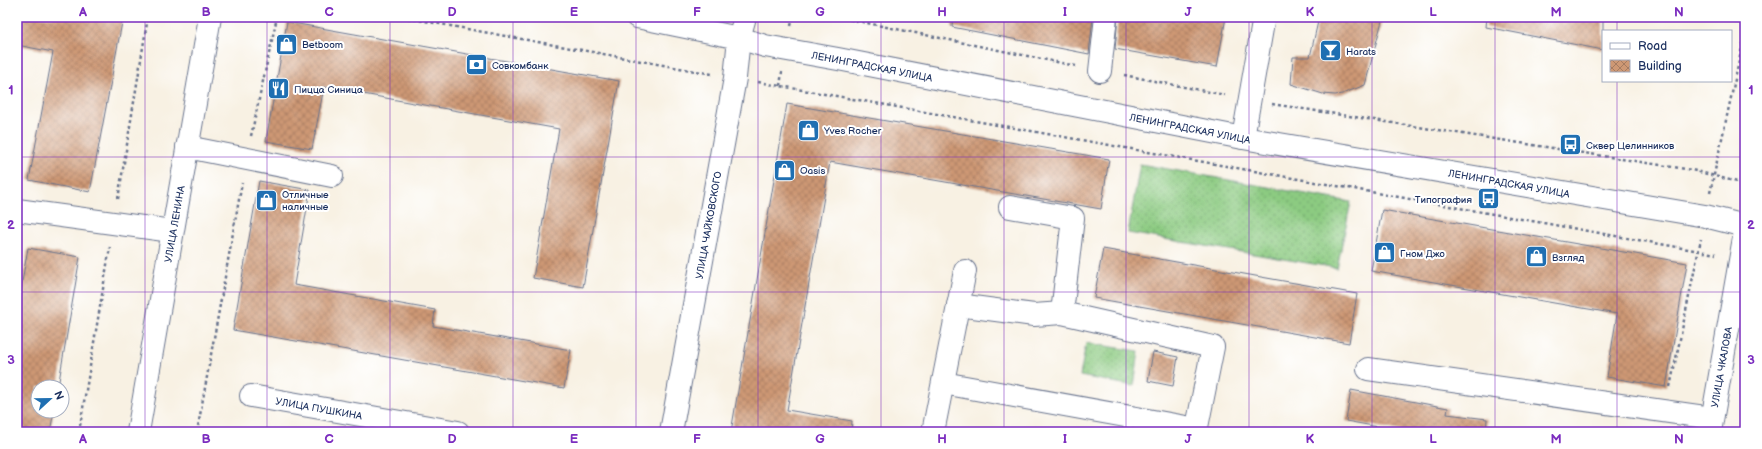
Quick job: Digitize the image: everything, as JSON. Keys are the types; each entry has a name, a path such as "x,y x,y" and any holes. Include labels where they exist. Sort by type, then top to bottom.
{"main road":[{"name":"УЛИЦА ЛЕНИНА","path":"138,432 210,17"},
{"name":"ЛЕНИНГРАДСКАЯ УЛИЦА","path":"637,17 740,38 765,46 838,58 1243,138 1697,215 1745,226"},
{"name":"УЛИЦА ЧАЙКОВСКОГО","path":"671,432 735,78 740,38 745,17"},
{"path":"1100,71 1106,17"},
{"path":"1243,138 1264,17"},
{"path":"187,147 332,176"},
{"path":"1010,207 1073,218 1062,313"},
{"path":"17,210 172,231"},
{"name":"УЛИЦА ЧКАЛОВА","path":"1711,425 1745,232"},
{"path":"933,432 965,271"},
{"path":"943,383 1196,431 1213,347 1062,313 1034,315 958,305"},
{"path":"1368,369 1711,425"},
{"name":"УЛИЦА ПУШКИНА","path":"251,396 458,432"}],"path":[{"path":"197,432 246,158 277,17"},
{"path":"402,17 1741,258"},
{"path":"838,17 1230,96"},
{"path":"1266,103 1692,170 1745,184"}],"green space":[{"path":"1140,164 1351,202 1337,268 1128,233"},
{"path":"1086,343 1139,351 1134,386 1080,376"}],"building":[{"path":"17,17 123,17 90,192 29,180 53,52 17,45"},
{"path":"953,17 1093,17 1089,54 952,27"},
{"path":"1118,17 1226,17 1217,67 1115,49"},
{"path":"1319,17 1383,17 1365,85 1342,94 1335,95 1323,94 1291,84 1293,57 1310,57"},
{"path":"1487,17 1603,17 1602,50 1486,27"},
{"path":"287,22 619,81 583,287 533,278 559,129 324,87 312,149 266,141"},
{"path":"787,104 1109,159 1101,209 830,162 787,410 852,421 851,432 731,432"},
{"path":"259,181 310,190 294,285 435,310 433,326 571,350 564,388 233,330"},
{"path":"1382,210 1687,263 1666,387 1607,377 1617,314 1371,271"},
{"path":"28,248 80,257 59,379 30,379 30,419 52,419 50,432 17,432 17,310"},
{"path":"1103,249 1357,294 1349,343 1094,298"},
{"path":"1153,352 1178,357 1173,386 1148,381"},
{"path":"1351,390 1448,408 1447,414 1487,419 1486,432 1406,432 1346,421"}],"place":[{"name":"Betboom","path":"286,44"},
{"name":"Harats","path":"1330,51"},
{"name":"Совкомбанк","path":"476,65"},
{"name":"Пицца Синица","path":"278,89"},
{"name":"Yves Rocher","path":"809,130"},
{"name":"Сквер Целинников","path":"1570,145"},
{"name":"Oasis","path":"784,170"},
{"name":"Типография","path":"1488,199"},
{"name":"Отличные наличные","path":"266,200"},
{"name":"Гном Джо","path":"1385,253"},
{"name":"Взгляд","path":"1537,257"}]}
